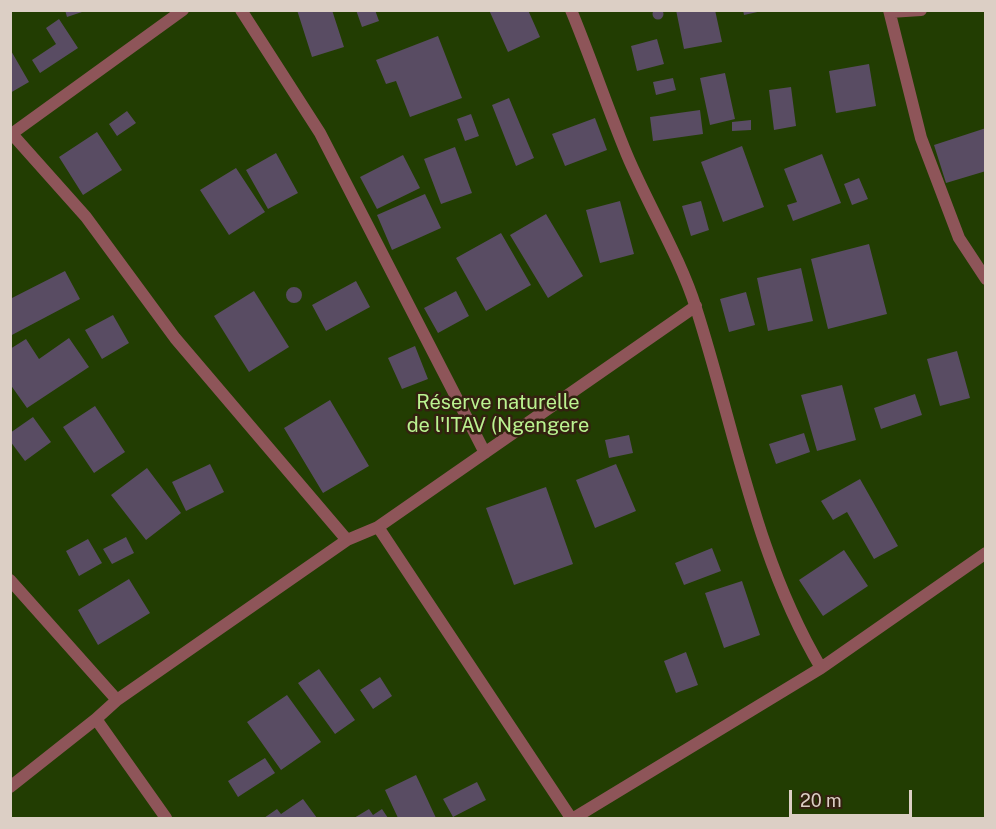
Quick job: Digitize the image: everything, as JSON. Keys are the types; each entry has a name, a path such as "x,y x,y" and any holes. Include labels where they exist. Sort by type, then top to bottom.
{"street":[{"path":"183,10 11,135 86,217 175,338 347,540"},
{"path":"241,10 320,133 485,453"},
{"path":"571,10 598,74 627,154 696,306 760,532 797,628 821,668"},
{"path":"921,10 890,11 921,138 959,238 986,279"},
{"path":"10,788 96,720 117,700 347,540 378,527 696,306"},
{"path":"378,527 572,819 821,668 986,553"},
{"path":"10,580 117,700"},
{"path":"96,720 166,819"}],"green space":[{"name":"Réserve naturelle de l'ITAV (Ngengere","path":"11,11 985,11 985,818 11,818"}],"building":[{"path":"658,9 662,10 662,18 658,19 654,18 653,14 654,10"},
{"path":"65,10 85,10 85,11 67,17"},
{"path":"297,10 332,10 344,47 312,57"},
{"path":"356,10 375,10 379,21 362,27"},
{"path":"489,10 528,10 540,37 508,52"},
{"path":"676,10 715,10 722,42 684,49"},
{"path":"743,10 762,10 762,11 744,15"},
{"path":"59,19 78,48 40,73 32,60 56,44 46,28"},
{"path":"438,36 462,98 410,117 396,81 386,84 376,60"},
{"path":"657,39 664,64 637,71 631,46"},
{"path":"10,49 29,82 10,93"},
{"path":"869,64 876,106 836,113 829,71"},
{"path":"725,73 735,119 710,125 700,78"},
{"path":"673,78 676,90 656,95 653,82"},
{"path":"791,87 796,126 774,130 769,90"},
{"path":"509,98 534,158 516,166 492,105"},
{"path":"700,110 703,134 653,141 650,117"},
{"path":"127,111 136,123 117,136 109,124"},
{"path":"471,114 479,136 465,141 457,119"},
{"path":"595,118 607,150 565,166 552,134"},
{"path":"751,120 751,130 732,131 732,122"},
{"path":"986,128 986,171 946,183 934,145"},
{"path":"97,132 122,170 83,195 59,157"},
{"path":"742,146 764,207 723,222 701,162"},
{"path":"455,147 472,193 441,204 424,159"},
{"path":"276,153 298,193 268,209 246,170"},
{"path":"822,154 841,203 793,221 787,205 797,202 784,169"},
{"path":"403,155 420,188 377,209 360,177"},
{"path":"236,168 265,212 229,235 200,190"},
{"path":"859,178 868,199 852,205 844,184"},
{"path":"425,194 441,228 392,250 377,215"},
{"path":"620,201 634,254 600,263 586,210"},
{"path":"701,201 709,230 691,236 682,206"},
{"path":"546,214 583,276 548,298 510,235"},
{"path":"501,233 531,285 486,311 456,258"},
{"path":"869,244 887,314 828,329 811,259"},
{"path":"801,268 813,321 768,331 757,278"},
{"path":"65,271 80,299 10,336 10,299"},
{"path":"356,281 370,307 326,331 312,305"},
{"path":"294,287 300,289 302,295 300,301 294,303 288,301 286,295 288,289"},
{"path":"254,291 289,347 249,372 214,316"},
{"path":"456,291 469,316 438,333 424,308"},
{"path":"746,292 755,325 729,332 720,299"},
{"path":"113,315 129,343 102,359 85,330"},
{"path":"69,338 89,367 27,408 10,384 10,349 26,339 39,359"},
{"path":"415,346 428,379 402,389 388,358"},
{"path":"957,351 970,398 940,406 927,359"},
{"path":"842,385 856,440 817,451 801,395"},
{"path":"915,394 922,415 881,429 874,408"},
{"path":"330,400 369,466 323,493 284,428"},
{"path":"95,406 125,452 94,473 63,427"},
{"path":"33,417 51,442 25,461 10,441 10,433"},
{"path":"804,433 810,452 776,464 769,444"},
{"path":"629,435 633,453 609,458 605,440"},
{"path":"210,464 224,492 186,511 172,482"},
{"path":"616,464 636,511 595,528 576,480"},
{"path":"147,468 181,513 146,540 111,495"},
{"path":"860,479 898,546 874,559 847,512 833,520 821,501"},
{"path":"546,487 573,564 514,585 486,508"},
{"path":"126,537 134,553 112,564 103,549"},
{"path":"88,539 102,563 79,576 66,551"},
{"path":"712,548 721,571 684,585 675,563"},
{"path":"844,550 868,586 823,616 799,580"},
{"path":"129,579 150,613 98,645 78,610"},
{"path":"742,581 760,635 724,648 705,593"},
{"path":"686,652 698,685 676,693 664,661"},
{"path":"319,669 355,720 335,734 298,683"},
{"path":"380,677 392,696 373,709 360,690"},
{"path":"287,695 321,742 281,770 247,722"},
{"path":"265,758 275,773 238,797 228,781"},
{"path":"416,775 436,818 398,818 385,790"},
{"path":"477,782 486,800 453,817 443,799"},
{"path":"303,799 317,818 264,818 277,809 281,814"},
{"path":"369,809 373,815 382,809 388,818 354,818"}]}
